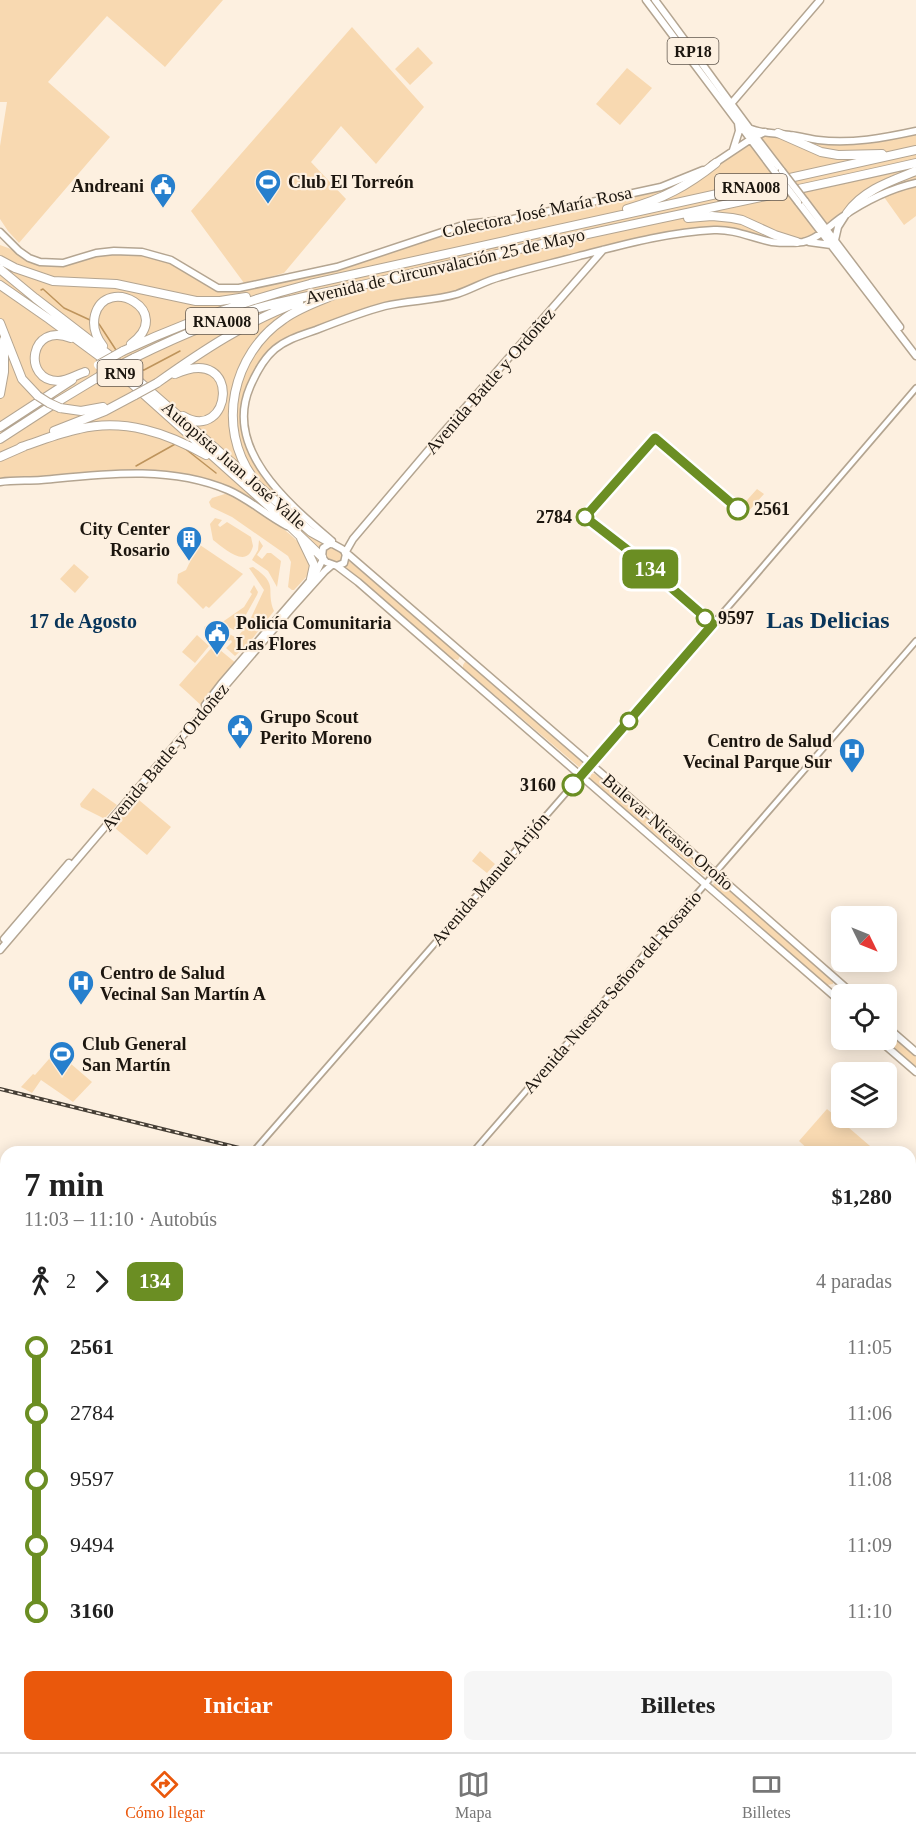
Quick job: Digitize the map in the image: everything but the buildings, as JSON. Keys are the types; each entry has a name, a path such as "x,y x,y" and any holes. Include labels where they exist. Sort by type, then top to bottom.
{"highway":[{"path":"778,133 821,152 838,155 896,155"},
{"name":"Avenida de Circunvalación 25 de Mayo","path":"0,427 85,372 123,351 219,310 269,294 916,150"},
{"path":"606,218 663,197 694,181 716,163"},
{"name":"Avenida de Circunvalación 25 de Mayo","path":"0,439 105,373 164,343 224,320 282,302 916,163"},
{"path":"847,213 868,193 916,171"},
{"path":"636,224 696,216 732,218 742,220 775,235 801,242"},
{"path":"0,260 15,268 53,281 116,284 196,301 220,301 269,294"},
{"name":"Autopista Juan José Valle","path":"0,269 109,355 311,532 335,544"},
{"name":"Autopista Juan José Valle","path":"0,285 116,369 322,558"},
{"path":"265,493 242,461 233,434 233,405 240,375 256,345 283,320 300,309 350,288"},
{"path":"0,457 105,411 157,382 245,326 315,296"},
{"path":"109,355 97,339 94,318 101,304 114,297 134,301 143,311 146,321 146,327 139,338 123,351"},
{"path":"0,323 22,379 49,404 74,411 97,409 135,395"},
{"path":"0,394 5,360 3,332"},
{"path":"83,343 66,336 54,335 41,341 34,357 39,372 52,380 64,380 85,372"},
{"path":"157,382 184,370 195,368 209,370 219,379 224,390 219,410 206,420 192,421 165,405"},
{"path":"21,447 80,428 125,425 154,431 172,438 207,456 230,472"},
{"path":"297,533 314,565 311,579"}],"main road":[{"name":"RP18","path":"646,0 748,128 753,138"},
{"name":"RP18","path":"655,0 729,105 738,122 824,230"},
{"path":"729,105 820,0"},
{"path":"733,151 739,131 738,122"},
{"path":"748,128 818,140 853,141 916,131"},
{"name":"Colectora José María Rosa","path":"0,232 20,251 40,262 63,263 114,251 142,252 171,260 218,288 245,288 337,267 466,224 513,219 661,187 716,163 765,132"},
{"path":"801,242 878,196 916,183"},
{"path":"834,243 838,227 847,213"},
{"path":"335,544 323,548 322,558 334,566 344,563 346,553 297,511 278,490 250,448 245,434 245,407 248,393 264,361 275,349 289,340 344,319 387,306 455,294 497,278 647,239 714,230 741,233 771,242 834,243"},
{"path":"824,230 916,349"},
{"path":"834,243 916,356"},
{"name":"Avenida Battle y Ordoñez","path":"346,553 353,540 443,433 603,250"},
{"path":"0,482 117,473 166,475 199,480 240,496 297,533"},
{"name":"Avenida Battle y Ordoñez","path":"335,544 353,540"},
{"name":"Bulevar Nicasio Oroño","path":"346,553 842,984"},
{"name":"Avenida Battle y Ordoñez","path":"0,944 311,579 320,568 322,558"},
{"name":"Avenida Battle y Ordoñez","path":"0,950 290,610 325,571 334,566"},
{"name":"Bulevar Nicasio Oroño","path":"334,566 358,582 831,993"},
{"path":"897,1036 916,1052"},
{"path":"891,1050 916,1072"}],"street":[{"name":"Avenida Manuel Arijón","path":"258,1146 916,388"},
{"name":"Avenida Nuestra Señora del Rosario","path":"478,1146 916,641"}],"shaded area":[{"path":"0,0 223,0 165,67 107,16 48,82 110,137 19,243 0,219 0,146 7,102 0,102"},
{"path":"352,27 424,107 376,164 341,126 311,162 346,199 284,273 244,283 191,211"},
{"path":"418,47 433,63 410,85 395,69"},
{"path":"627,68 652,88 620,125 596,104"},
{"path":"916,131 916,183 878,196 813,238 782,242 729,231 647,239 497,278 455,294 387,306 289,340 264,361 245,407 250,448 278,490 342,549 346,559 334,566 295,530 252,502 199,480 139,473 0,482 0,245 52,264 114,251 156,255 208,283 227,289 337,267 466,224 513,219 661,187 692,175 765,132 853,141"},
{"path":"916,186 916,216 904,225 884,197"},
{"path":"757,489 764,494 746,514 739,509"},
{"path":"228,493 265,515 300,545 311,567 309,574 294,590 288,587 291,562 288,556 232,517 211,507 209,502 212,498"},
{"path":"215,518 222,520 218,525 220,527 227,522 251,537 253,546 250,553 241,557 235,555 213,540 210,524"},
{"path":"259,540 263,546 257,555 262,559 267,553 271,553 281,561 277,587 268,571 252,560 258,550"},
{"path":"197,543 243,574 209,608 206,606 203,609 177,583 178,574 186,570"},
{"path":"349,561 458,653 460,656 458,660 452,659 344,567"},
{"path":"74,564 89,577 75,593 60,579"},
{"path":"253,567 269,583 274,611 249,643 235,656 226,648 232,642 231,640 225,638 223,640 215,634 213,636 204,629 205,626 215,627 237,638 249,622 264,590 249,568"},
{"path":"254,585 258,592 257,595 238,629 234,630 221,623 244,607 252,594 250,592"},
{"path":"197,635 209,646 195,663 182,652"},
{"path":"214,645 237,664 203,707 179,685"},
{"path":"465,662 469,663 583,762 582,767 579,767 463,668"},
{"path":"591,773 707,870 707,875 703,875 590,779"},
{"path":"93,788 117,805 106,817 103,818 81,807 80,804"},
{"path":"133,795 171,827 147,855 109,823"},
{"path":"480,851 495,864 487,873 472,861"},
{"path":"715,880 719,880 833,979 833,984 827,985 713,885"},
{"path":"897,1040 916,1057 916,1067 896,1050"},
{"name":"Club General San Martín","path":"56,1051 92,1082 73,1102 41,1080 32,1093 21,1087"},
{"path":"827,1109 831,1112 831,1128 849,1128 870,1146 804,1146 799,1141"}],"waterway":[{"path":"41,290 43,289 64,308 90,320"},
{"path":"99,324 116,350"},
{"path":"131,363 144,370 180,351"},
{"path":"136,466 177,443"},
{"path":"183,447 216,473"}],"railway":[{"path":"0,1089 232,1146"}],"bus line":[{"name":"134","path":"573,785 713,624 629,551 585,517 655,438 738,509"}],"place":[{"name":"Club El Torreón","path":"268,205"},
{"name":"Andreani","path":"163,209"},
{"name":"2561","path":"738,509"},
{"name":"2784","path":"585,517"},
{"name":"City Center Rosario","path":"189,562"},
{"name":"9597","path":"705,618"},
{"name":"Policía Comunitaria Las Flores","path":"217,656"},
{"name":"Grupo Scout Perito Moreno","path":"240,750"},
{"name":"Centro de Salud Vecinal Parque Sur","path":"852,774"},
{"name":"3160","path":"573,785"},
{"name":"Centro de Salud Vecinal San Martín A","path":"81,1006"},
{"name":"Club General San Martín","path":"62,1077"}],"district":[{"name":"Las Delicias","path":"828,620"},
{"name":"17 de Agosto","path":"83,621"}]}
